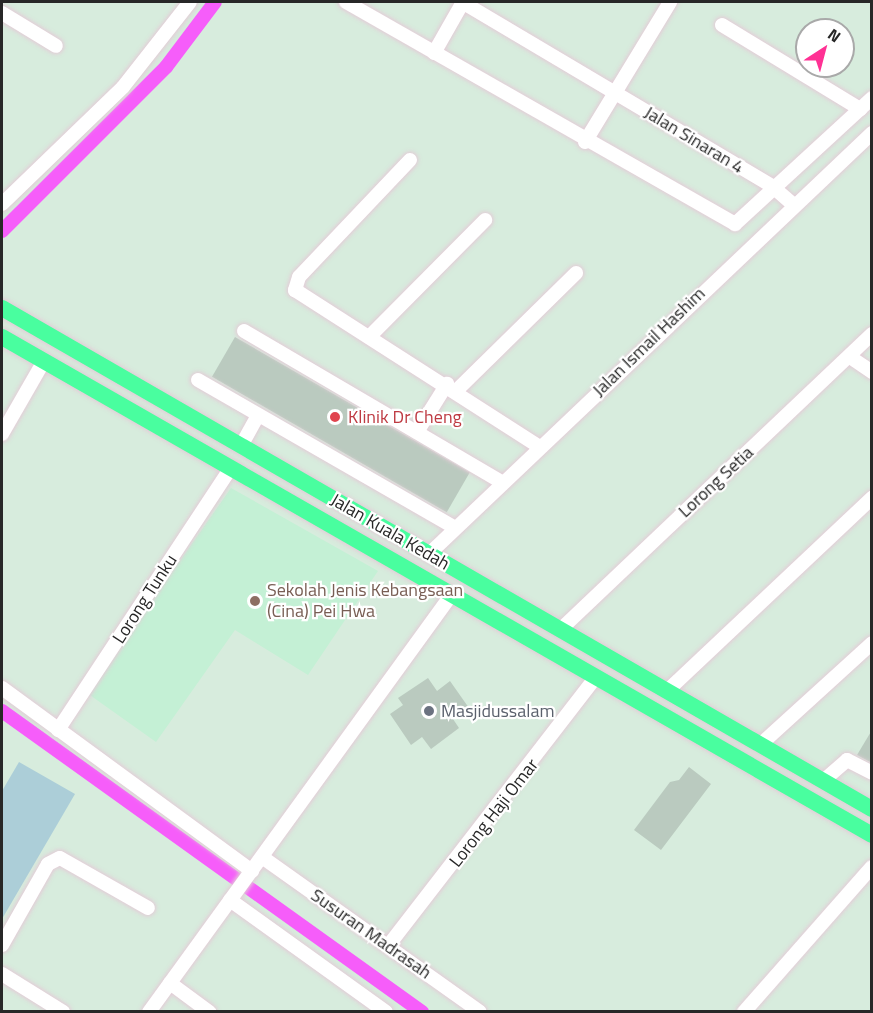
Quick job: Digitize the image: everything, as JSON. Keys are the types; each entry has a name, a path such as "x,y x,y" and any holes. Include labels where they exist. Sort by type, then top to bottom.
{"main road":[{"name":"Jalan Kuala Kedah","path":"2,308 872,809"},
{"name":"Jalan Kuala Kedah","path":"2,337 872,835"}],"street":[{"path":"2,204 123,87 190,2"},
{"path":"346,2 585,142 735,224 872,98"},
{"path":"434,53 463,2"},
{"name":"Jalan Sinaran 4","path":"463,2 773,187 794,205"},
{"path":"585,142 670,2"},
{"path":"2,13 56,46"},
{"path":"722,25 860,109"},
{"name":"Jalan Ismail Hashim","path":"429,554 872,133"},
{"path":"410,160 295,285 298,294 452,387 540,447"},
{"path":"369,337 485,220"},
{"path":"417,432 452,387 576,273"},
{"path":"244,331 503,483"},
{"name":"Lorong Setia","path":"560,630 872,334"},
{"path":"850,357 872,372"},
{"path":"2,434 44,361"},
{"path":"198,380 455,528"},
{"path":"240,446 258,415"},
{"name":"Lorong Tunku","path":"58,730 231,468"},
{"path":"667,691 872,498"},
{"path":"149,1011 452,594"},
{"path":"760,745 872,643"},
{"name":"Lorong Haji Omar","path":"388,946 596,677"},
{"path":"2,688 249,875"},
{"path":"823,781 847,760 872,773"},
{"name":"Susuran Madrasah","path":"262,856 480,1011"},
{"path":"2,945 54,860 69,861 148,908"},
{"path":"744,1011 872,867"},
{"path":"233,896 386,1011"},
{"path":"2,974 63,1011"},
{"path":"170,983 209,1011"}],"shaded area":[{"name":"Sekolah Jenis Kebangsaan (Cina) Pei Hwa","path":"231,488 378,571 308,675 235,630 156,742 87,693"},
{"path":"19,762 75,794 2,919 2,791"}],"building":[{"path":"235,337 470,472 447,512 212,377"},
{"name":"Masjidussalam","path":"428,678 437,691 450,681 469,708 453,719 459,728 431,749 422,737 411,745 390,714 403,705 398,698"},
{"path":"872,730 872,763 857,755"},
{"path":"689,767 711,784 661,850 634,830 670,782 679,780"}],"waterway":[{"path":"2,231 166,67 215,2"},
{"path":"2,711 422,1012"}],"place":[{"name":"Klinik Dr Cheng","path":"335,417"},
{"name":"Sekolah Jenis Kebangsaan (Cina) Pei Hwa","path":"255,601"},
{"name":"Masjidussalam","path":"429,711"}]}
